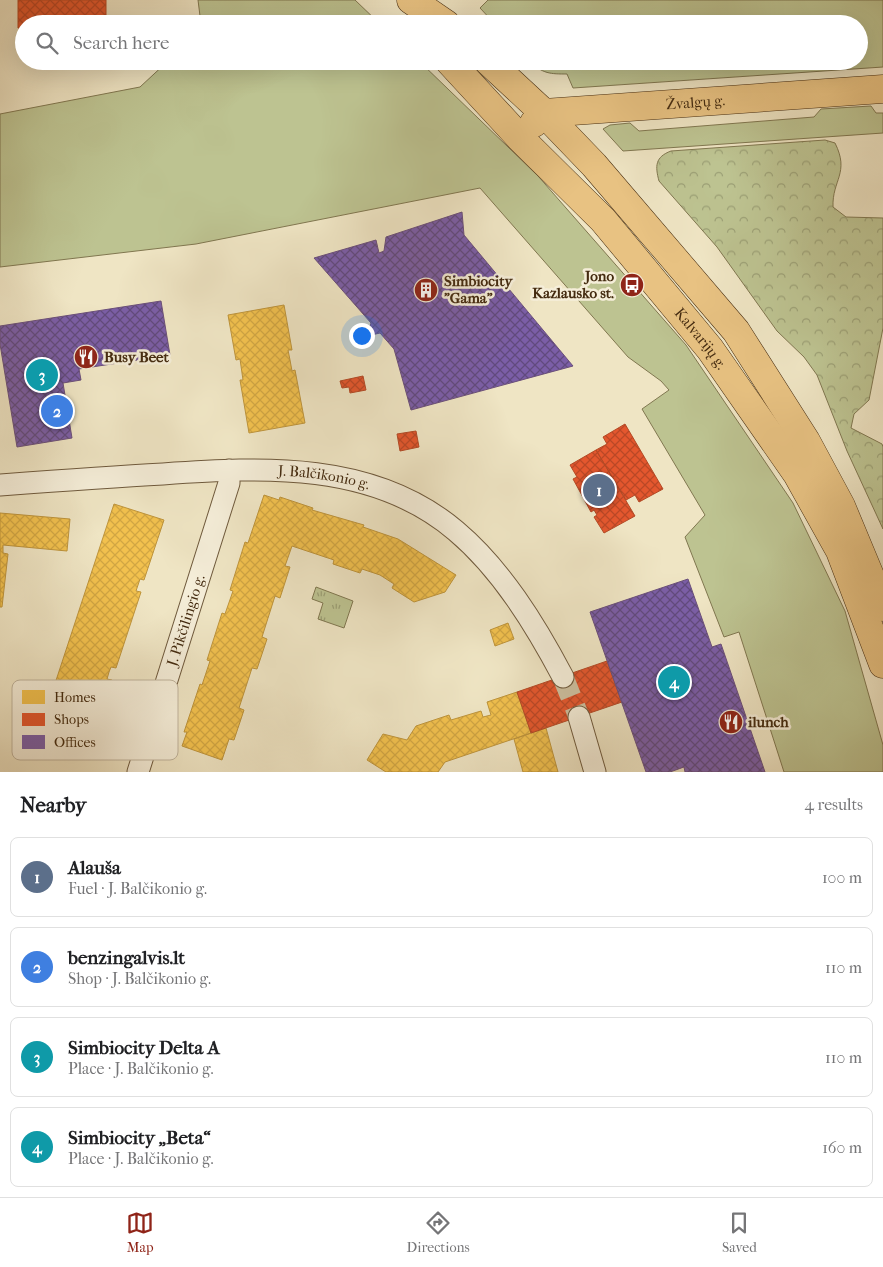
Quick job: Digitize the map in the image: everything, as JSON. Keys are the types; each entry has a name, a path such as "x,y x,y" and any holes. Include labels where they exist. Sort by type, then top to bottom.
{"main road":[{"path":"400,0 411,15"},
{"path":"411,0 433,15"},
{"name":"Kalvarijų g.","path":"457,70 520,138 603,220 710,349 797,474 840,551 883,664"},
{"name":"Kalvarijų g.","path":"498,70 544,113 594,165 736,331 778,395 828,482 844,514 883,606"},
{"name":"Žvalgų g.","path":"544,113 883,89"},
{"path":"520,138 544,113"},
{"path":"710,349 736,331"}],"street":[{"name":"J. Balčikonio g.","path":"0,486 228,470 308,471 339,476 392,493 430,512 456,531 503,582 546,644 563,676"},
{"name":"J. Pikčilingio g.","path":"167,680 229,483 228,470"},
{"path":"578,717 595,772"},
{"name":"J. Pikčilingio g.","path":"138,772 142,760"}],"green space":[{"path":"198,0 355,0 371,15 200,15"},
{"path":"488,0 883,0 883,67 868,68 868,15 487,15 480,8"},
{"path":"158,70 428,70 538,176 686,345 793,503 845,611 883,745 883,772 784,772 739,632 724,637 685,537 705,515 642,409 669,390 661,381 628,357 480,188 196,244 0,267 0,114 140,87"},
{"path":"542,70 839,70 573,88 567,74"},
{"path":"871,106 876,113 883,113 883,133 623,151 603,129 610,125 630,123 639,131 814,117 821,109"},
{"path":"825,140 835,143 841,162 841,169 833,198 833,207 846,217 883,218 883,328 869,400 854,414 851,428 882,444 883,447 883,529 847,451 817,375 804,357 777,331 717,247 659,181 657,171 659,159 671,151"},
{"path":"316,587 353,601 344,628 318,619 323,603 312,599"}],"building: Homes":[{"path":"284,305 292,350 288,350 292,371 295,370 305,423 249,433 240,380 243,380 240,359 236,360 228,315"},
{"path":"264,495 279,500 280,497 313,508 312,510 364,525 363,527 398,539 456,575 445,592 414,602 392,588 394,584 380,575 362,569 360,573 333,564 334,560 292,546 285,566 290,567 280,598 275,596 262,637 267,639 257,669 252,668 239,708 244,710 234,740 229,739 222,760 182,746 187,732 184,732 210,661 207,660 222,613 225,614 233,591 230,590 245,542 248,543"},
{"path":"114,504 164,520 144,580 140,579 136,591 141,592 116,668 111,667 109,672 107,679 112,680 56,680"},
{"path":"0,513 70,519 67,551 3,545 3,553 8,554 2,607 0,607"},
{"path":"508,623 514,639 495,646 490,630"},
{"path":"517,692 531,733 445,762 438,772 386,772 367,760 383,734 407,740 416,726 449,715 451,720 481,711 483,717 491,715 487,702"},
{"path":"546,728 558,772 523,772 514,739"}],"building: Shops":[{"path":"18,0 106,0 106,15 18,15"},
{"path":"363,376 366,390 350,393 349,387 342,388 340,381"},
{"path":"625,424 663,489 639,502 635,495 626,500 596,450 607,444 603,437"},
{"path":"416,431 419,447 400,451 397,434"},
{"path":"596,450 635,516 604,533 594,517 597,515 594,510 591,512 573,479 577,477 570,465"},
{"path":"607,661 622,702 531,733 517,692"}],"building: Offices":[{"name":"Simbiocity \"Gama\"","path":"462,212 464,235 573,366 411,410 394,349 380,333 367,336 371,323 314,258 376,240 379,253 384,251 386,237"},
{"path":"161,301 170,355 79,369 81,380 63,383 72,438 17,447 0,344 0,326"},
{"path":"688,579 712,647 721,644 765,772 685,772 684,767 670,772 646,772 590,612"}],"tunnel":[{"path":"563,677 579,717"}],"place":[{"name":"Jono Kazlausko st.","path":"632,285"},
{"name":"Simbiocity \"Gama\"","path":"426,290"},
{"name":"Busy Beet","path":"86,357"},
{"name":"Simbiocity Delta A","path":"42,375"},
{"name":"benzingalvis.lt","path":"57,411"},
{"name":"Alauša","path":"599,490"},
{"name":"Simbiocity „Beta“","path":"674,682"},
{"name":"ilunch","path":"731,722"}]}
